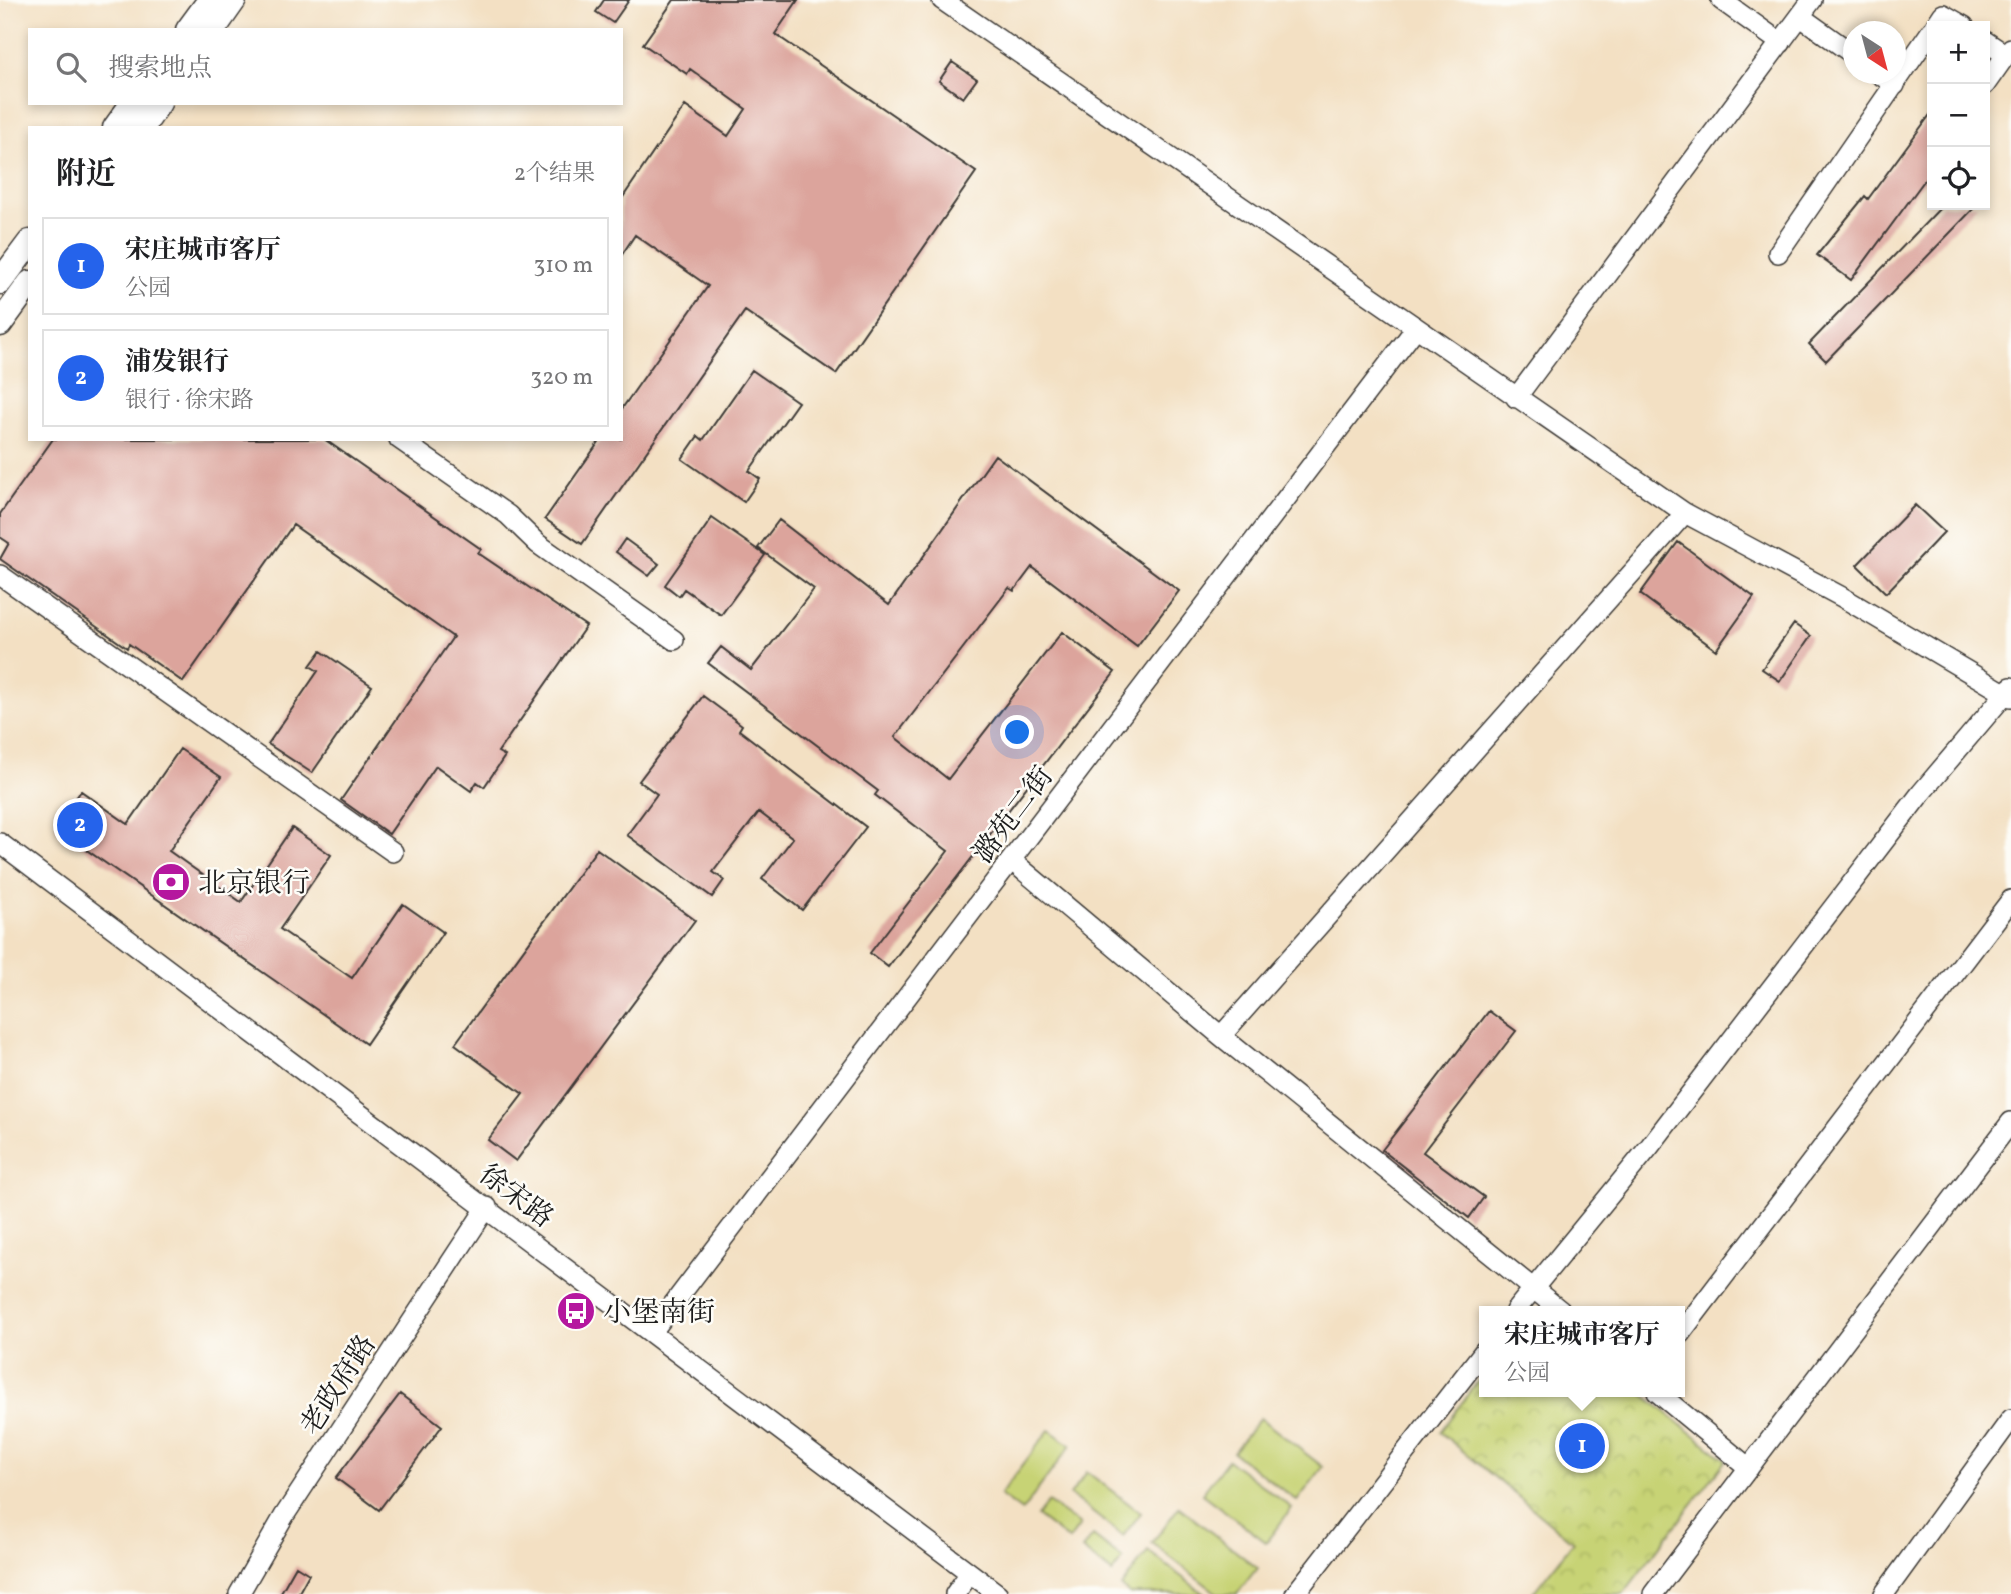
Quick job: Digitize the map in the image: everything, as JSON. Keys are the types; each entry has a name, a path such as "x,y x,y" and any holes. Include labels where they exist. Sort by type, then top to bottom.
{"main road":[{"path":"189,28 210,0"},
{"path":"213,28 234,0"},
{"path":"116,126 132,105"},
{"path":"143,126 158,105"},
{"path":"0,282 28,245"},
{"path":"0,324 28,286"}],"street":[{"path":"942,0 1685,513 1842,597 2009,692 1921,793 1650,1146 1519,1306"},
{"path":"1721,0 1781,43"},
{"path":"1516,398 1812,0"},
{"path":"1938,21 1943,14 1955,21"},
{"path":"1801,17 1843,48"},
{"path":"1906,58 1927,35"},
{"path":"1986,84 2008,51 1990,43"},
{"path":"1777,253 1884,84"},
{"name":"潞苑二街","path":"652,1332 1415,329"},
{"path":"402,441 508,515 538,544 674,640"},
{"path":"1221,1036 1685,513"},
{"path":"0,575 393,852"},
{"name":"徐宋路","path":"0,843 998,1594"},
{"path":"1011,860 1221,1036 1554,1306"},
{"path":"1685,1327 2011,900"},
{"path":"1653,1594 2011,1122"},
{"name":"老政府路","path":"239,1594 284,1516 486,1207"},
{"path":"1295,1594 1479,1357"},
{"path":"1663,1397 1749,1468"},
{"path":"1884,1594 2011,1419"},
{"path":"955,1594 970,1573"}],"green space":[{"path":"1479,1380 1479,1397 1646,1397 1726,1460 1623,1594 1532,1594 1573,1542 1440,1432"},
{"path":"1260,1418 1323,1467 1297,1501 1233,1452"},
{"path":"1049,1430 1071,1445 1022,1511 1000,1495"},
{"path":"1228,1460 1292,1508 1266,1542 1202,1494"},
{"path":"1087,1472 1141,1513 1123,1536 1070,1495"},
{"path":"1048,1502 1080,1525 1069,1540 1037,1516"},
{"path":"1179,1507 1257,1568 1237,1594 1218,1594 1152,1543"},
{"path":"1093,1536 1123,1559 1112,1573 1082,1549"},
{"path":"1148,1551 1204,1594 1130,1594 1121,1587"}],"building":[{"path":"604,0 629,0 613,23 596,12"},
{"path":"674,0 798,0 775,34 976,172 836,374 745,311 582,544 545,519 600,441 623,441 623,407 708,286 635,235 623,253 623,197 685,106 728,136 746,109 690,69 687,74 643,44"},
{"path":"952,62 977,79 963,98 939,81"},
{"path":"1927,119 1927,177 1851,280 1817,255 1865,196 1868,199"},
{"path":"1938,210 1972,210 1826,361 1809,344"},
{"path":"752,370 798,402 749,471 760,479 744,502 682,459 698,436 703,440"},
{"path":"52,441 327,441 481,549 478,553 586,626 498,752 505,756 484,787 477,782 471,791 436,766 389,834 341,800 453,637 293,525 183,682 129,644 127,648 0,559 9,543 0,537 0,514"},
{"path":"995,455 1179,591 1137,646 1032,567 1014,591 1009,588 895,737 948,779 1062,632 1115,672 888,967 870,953 948,851 875,795 878,791 708,663 721,647 751,670 814,589 758,548 779,520 889,605"},
{"path":"1915,505 1944,532 1886,593 1857,565"},
{"path":"712,518 765,555 721,615 684,589 679,596 665,585"},
{"path":"625,539 659,564 649,576 616,552"},
{"path":"1678,542 1754,597 1716,650 1640,594"},
{"path":"1794,624 1811,636 1780,681 1762,669"},
{"path":"321,651 372,686 312,773 268,744 318,671 310,666"},
{"path":"703,696 742,725 739,730 866,827 802,910 762,879 793,838 759,812 713,872 724,880 712,897 627,835 657,794 639,781"},
{"path":"180,749 221,777 169,851 241,902 292,828 331,855 280,929 352,978 403,904 443,932 366,1044 55,828 81,791 128,824"},
{"path":"597,849 695,920 516,1161 488,1140 523,1094 455,1044"},
{"path":"1489,1011 1516,1031 1423,1152 1484,1197 1469,1218 1382,1150"},
{"path":"400,1394 442,1426 379,1510 336,1478"},
{"path":"296,1566 309,1574 298,1594 280,1594"}],"place":[{"name":"浦发银行","path":"80,825"},
{"name":"北京银行","path":"171,882"},
{"name":"小堡南街","path":"576,1311"},
{"name":"宋庄城市客厅","path":"1582,1446"}]}
